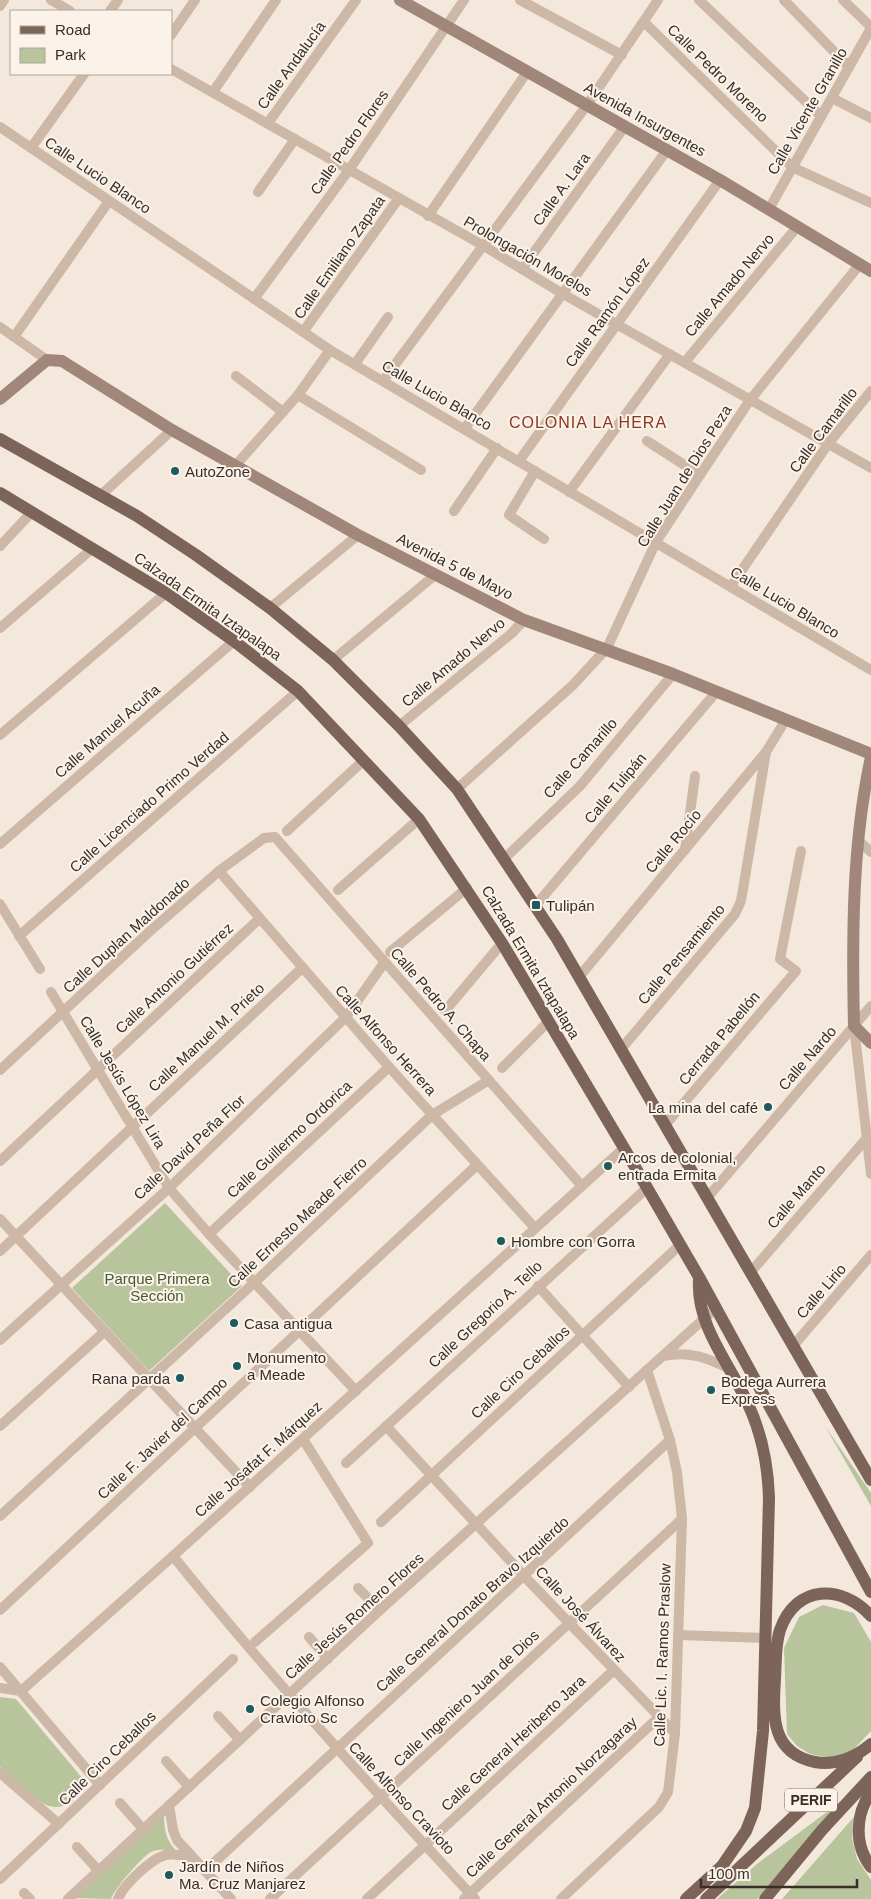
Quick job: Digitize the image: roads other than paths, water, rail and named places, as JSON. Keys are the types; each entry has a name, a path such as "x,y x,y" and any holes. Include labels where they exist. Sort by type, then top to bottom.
{"main road":[{"name":"Calzada Ermita Iztapalapa","path":"0,439 101,495 196,555 270,608 333,660 399,726 457,789 536,905 580,977 871,1480"},
{"name":"Calzada Ermita Iztapalapa","path":"0,493 166,593 234,640 298,691 419,819 467,888 502,943 624,1148 699,1277 871,1592"},
{"path":"686,1899 722,1866 746,1831 755,1808 763,1732 766,1638 768,1472 763,1444 750,1406 703,1317 698,1292 699,1277"},
{"path":"871,1616 851,1599 832,1593 811,1596 795,1606 783,1624 778,1642 773,1713 778,1734 795,1754 817,1762 842,1760 858,1754 871,1744"},
{"name":"PERIF","path":"706,1899 871,1744"},
{"name":"PERIF","path":"764,1899 871,1777"},
{"path":"871,1792 860,1815 859,1833 861,1848 871,1867"}],"street":[{"path":"0,6 4,0"},
{"path":"51,0 68,10"},
{"path":"172,34 195,0"},
{"path":"213,92 276,0"},
{"name":"Calle Andalucía","path":"268,123 356,0"},
{"name":"Avenida Insurgentes","path":"400,0 720,180 871,271"},
{"name":"Calle Pedro Flores","path":"254,299 349,170 464,0"},
{"path":"520,0 622,55"},
{"path":"383,381 587,105 658,0"},
{"path":"699,0 821,116"},
{"path":"784,0 849,67"},
{"path":"843,0 871,28"},
{"name":"Calle Pedro Moreno","path":"644,22 792,167 871,203"},
{"name":"Calle Vicente Granillo","path":"769,209 871,28"},
{"name":"Prolongación Morelos","path":"172,70 871,468"},
{"path":"428,216 527,72"},
{"path":"32,148 83,75"},
{"path":"832,98 871,118"},
{"name":"Calle A. Lara","path":"522,270 625,126"},
{"name":"Calle Lucio Blanco","path":"0,127 330,350 465,428 568,492 731,586 871,670"},
{"path":"258,192 295,139"},
{"path":"465,428 667,150"},
{"name":"Calle Ramón López","path":"519,461 720,180"},
{"name":"Calle Emiliano Zapata","path":"304,332 398,198"},
{"path":"14,337 109,201"},
{"name":"Calle Amado Nervo","path":"685,362 797,227"},
{"name":"Calle Juan de Dios Peza","path":"457,789 573,685 607,648 656,542 700,475 750,400 860,264"},
{"path":"355,364 388,317"},
{"path":"0,328 47,360 0,399"},
{"path":"235,466 284,412 330,350"},
{"path":"568,492 670,354"},
{"name":"Avenida 5 de Mayo","path":"47,360 62,361 172,430 358,535 524,620 607,648 717,691 871,756"},
{"path":"236,376 284,412"},
{"name":"Calle Camarillo","path":"731,586 828,444 871,391"},
{"path":"298,394 421,470"},
{"path":"101,495 172,430"},
{"path":"647,441 700,475"},
{"path":"454,511 497,448"},
{"path":"535,471 509,516 544,539"},
{"path":"0,546 32,512"},
{"path":"270,608 358,535"},
{"path":"0,628 93,548"},
{"path":"333,660 435,575"},
{"path":"0,736 166,593"},
{"name":"Calle Amado Nervo","path":"399,726 512,633 524,620"},
{"name":"Calle Manuel Acuña","path":"0,844 234,640"},
{"name":"Calle Camarillo","path":"505,858 580,786 673,674"},
{"name":"Calle Licenciado Primo Verdad","path":"19,936 298,691"},
{"name":"Calle Tulipán","path":"536,905 717,691"},
{"name":"Calle Rocío","path":"580,977 766,752 785,720"},
{"name":"Calle Pensamiento","path":"622,1048 735,914 740,901 766,752"},
{"path":"871,756 862,797 860,842 856,874 854,1026 871,1174"},
{"path":"287,831 364,760"},
{"path":"684,851 695,776"},
{"path":"338,890 419,819"},
{"name":"Calle Duplan Maldonado","path":"0,1070 149,932 219,871 264,838 275,837 279,840"},
{"name":"Calle Pedro A. Chapa","path":"279,840 384,963 582,1185"},
{"path":"860,842 871,852"},
{"name":"Cerrada Pabellón","path":"666,1124 796,971 780,959 801,851"},
{"name":"Calle Alfonso Herrera","path":"219,871 389,1067 534,1227"},
{"path":"390,952 467,888"},
{"path":"0,904 40,969"},
{"name":"Calle Antonio Gutiérrez","path":"0,1161 259,919"},
{"path":"445,1012 502,943"},
{"name":"Calle David Peña Flor","path":"0,1340 60,1284 170,1188 346,1018 384,963"},
{"name":"Calle Manuel M. Prieto","path":"0,1251 302,968"},
{"name":"Calle Jesús López Lira","path":"50,992 170,1188 209,1234 356,1390"},
{"name":"Calle Nardo","path":"707,1198 871,1006"},
{"path":"502,1068 548,1022"},
{"path":"854,1026 871,1043"},
{"name":"Calle Guillermo Ordorica","path":"209,1234 389,1067"},
{"name":"Calle Ernesto Meade Fierro","path":"0,1516 255,1282 432,1115 489,1080"},
{"name":"Calle Manto","path":"750,1273 866,1139"},
{"name":"Calle Josafat F. Márquez","path":"21,1691 250,1487 534,1227 624,1148"},
{"name":"Calle F. Javier del Campo","path":"0,1610 477,1165"},
{"name":"Calle Gregorio A. Tello","path":"346,1463 646,1188"},
{"path":"0,1219 250,1487"},
{"name":"Calle Ciro Ceballos","path":"381,1522 680,1245"},
{"name":"Calle Lirio","path":"793,1346 871,1255"},
{"path":"538,1286 629,1387"},
{"name":"Calle Jesús Romero Flores","path":"68,1899 380,1610 477,1525 703,1317 716,1308"},
{"path":"0,1426 104,1332"},
{"path":"662,1356 692,1353 709,1358 730,1370"},
{"name":"Calle Lic. I. Ramos Praslow","path":"561,1899 666,1800 668,1792 675,1733 682,1519 677,1472 670,1440 647,1370"},
{"name":"Calle José Álvarez","path":"386,1426 525,1577 675,1733"},
{"path":"255,1642 368,1543 302,1439"},
{"name":"Calle General Donato Bravo Izquierdo","path":"205,1871 335,1749 525,1577 670,1440"},
{"name":"Calle Ingeniero Juan de Dios","path":"270,1899 682,1519"},
{"name":"Calle Alfonso Cravioto","path":"173,1556 288,1696 469,1897"},
{"path":"358,1588 380,1610"},
{"path":"679,1635 766,1638"},
{"path":"308,1637 328,1659"},
{"name":"Calle Ciro Ceballos","path":"0,1878 233,1659"},
{"path":"0,1666 100,1785"},
{"name":"Calle General Heriberto Jara","path":"367,1899 614,1670"},
{"path":"0,1688 21,1691"},
{"path":"218,1716 240,1740"},
{"name":"Calle General Antonio Norzagaray","path":"469,1897 660,1717"},
{"path":"166,1761 189,1787"},
{"path":"1,1776 59,1824"},
{"path":"120,1803 143,1829"},
{"path":"169,1805 173,1830 177,1840 231,1899"},
{"path":"77,1847 98,1870"},
{"path":"118,1899 124,1888 159,1857 177,1854 193,1858"}],"place":[{"name":"AutoZone","path":"175,471"},
{"name":"Tulipán","path":"536,905"},
{"name":"La mina del café","path":"768,1107"},
{"name":"Arcos de colonial, entrada Ermita","path":"608,1166"},
{"name":"Hombre con Gorra","path":"501,1241"},
{"name":"Casa antigua","path":"234,1323"},
{"name":"Monumento a Meade","path":"237,1366"},
{"name":"Rana parda","path":"180,1378"},
{"name":"Bodega Aurrera Express","path":"711,1390"},
{"name":"Colegio Alfonso Cravioto Sc","path":"250,1709"},
{"name":"Jardín de Niños Ma. Cruz Manjarez","path":"169,1875"}],"district":[{"name":"COLONIA LA HERA","path":"588,422"}],"park label":[{"name":"Parque Primera Sección","path":"157,1286"}]}
